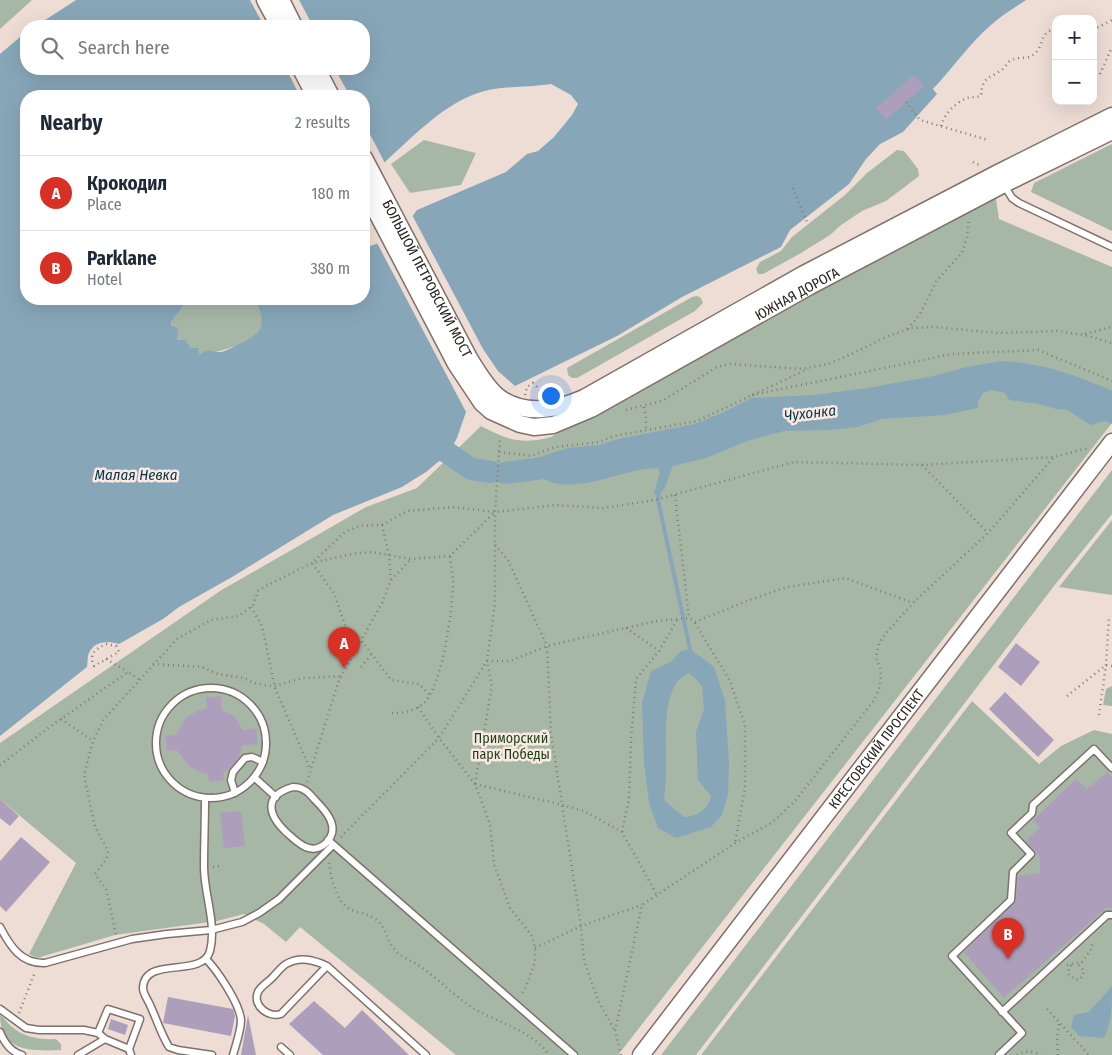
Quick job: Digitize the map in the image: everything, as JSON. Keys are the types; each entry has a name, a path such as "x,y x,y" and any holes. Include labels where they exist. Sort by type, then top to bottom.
{"street":[{"path":"265,0 275,20"},
{"path":"280,0 291,20"},
{"path":"304,75 312,90"},
{"path":"320,75 328,90"},
{"name":"ЮЖНАЯ ДОРОГА","path":"482,403 498,415 520,424 534,426 553,425 571,419 612,398 810,286 980,197 1001,179 1112,116"},
{"name":"ЮЖНАЯ ДОРОГА","path":"497,395 508,402 534,409 566,406 584,398 804,274 1001,179 1112,130"},
{"name":"БОЛЬШОЙ ПЕТРОВСКИЙ МОСТ","path":"370,169 469,358 485,382 497,395"},
{"name":"БОЛЬШОЙ ПЕТРОВСКИЙ МОСТ","path":"370,199 456,364 482,403"},
{"name":"КРЕСТОВСКИЙ ПРОСПЕКТ","path":"641,1055 1112,442"}],"lane":[{"path":"1001,179 1012,198 1019,203 1112,247"},
{"path":"209,687 227,690 243,698 256,710 264,726 267,744 263,762 255,778 241,790 224,798 205,799 187,794 172,783 161,768 156,750 156,731 164,714 176,700 192,691 209,687"},
{"path":"1000,1055 1022,1033 952,956 1012,900 1013,872 1031,854 1011,833 1032,813 1033,805 1094,749 1112,768"},
{"path":"235,793 231,780 232,772 245,758 252,757 263,762"},
{"path":"255,778 276,797"},
{"path":"0,927 14,952 37,964 118,943 167,934 211,930 242,922 279,899 330,845 333,830 331,818 305,789 294,787 281,792 272,802 272,815 278,824 300,845 311,849 330,845"},
{"path":"205,799 204,868 211,930 210,952 206,959 199,964 160,969 151,973 143,988 156,1021 170,1047 212,1055"},
{"path":"330,845 574,1055"},
{"path":"1002,1012 1108,915 1112,915"},
{"path":"206,959 220,977 236,1004 240,1015 241,1022 233,1055"},
{"path":"327,966 281,1014 274,1016 268,1014 259,1005 257,999 258,991 286,964 302,959 314,959 327,966 426,1055"},
{"path":"0,1009 15,1022 26,1028 39,1030 84,1030 98,1033 105,1039 130,1052 140,1019 108,1009 98,1033"},
{"path":"0,1032 4,1041 17,1054 22,1055"},
{"path":"78,1055 105,1039"},
{"path":"281,1047 290,1055"}],"path":[{"path":"1097,28 1112,20"},
{"path":"941,126 944,117 964,99 981,96 981,88 984,81 1012,59 1034,55 1047,33 1052,31"},
{"path":"1100,74 1112,47"},
{"path":"906,102 920,120 988,140"},
{"path":"793,188 807,222"},
{"path":"908,329 920,314 937,280 962,253 967,237 969,219 980,197"},
{"path":"626,410 662,401 716,367 730,364 802,369 828,364 888,336 908,329 935,327 998,334 1056,331 1084,335 1112,343"},
{"path":"1084,335 1112,327"},
{"path":"752,395 952,354 1038,350 1112,381"},
{"path":"499,452 531,456 555,448 599,442 614,436 697,421 810,367"},
{"path":"526,391 527,386 533,383 540,390 540,393"},
{"path":"644,407 646,431"},
{"path":"475,784 492,686 487,661 495,603 495,512 500,438"},
{"path":"312,563 345,532 360,526 382,526 407,511 455,507 495,512 555,505 602,508 662,499 794,462 922,465 1054,457 1088,449 1094,441"},
{"path":"535,948 581,926 642,905 735,843 772,822 795,801 875,699 880,686 881,671 876,657 879,644 885,634 912,603 988,533 1054,457"},
{"path":"922,465 988,533"},
{"path":"675,495 688,618"},
{"path":"118,943 109,897 106,889 95,874 106,858 108,851 95,827 84,775 93,741 104,719 177,639 211,620 239,616 251,607 258,591 264,587 312,563 352,554 371,552 411,559 450,556 495,512"},
{"path":"382,526 389,555 391,580"},
{"path":"495,545 508,560 547,646 551,734 581,926 584,960 598,1000 615,1031 621,1055"},
{"path":"392,713 398,714 425,703 438,677 448,625 453,583 450,556"},
{"path":"305,789 342,676 382,603 391,580 411,559"},
{"path":"312,563 334,593 347,631 362,641 391,680 419,684 430,695"},
{"path":"695,622 787,587 844,578 912,603"},
{"path":"251,607 262,626 274,686 310,770"},
{"path":"1099,714 1110,616"},
{"path":"487,661 510,661 547,646 656,621 688,618 695,622 730,681 745,725 745,788 735,843"},
{"path":"622,832 630,800 631,739 636,679 659,651 678,620"},
{"path":"626,628 659,651"},
{"path":"106,644 116,646 119,652 106,659 94,666 91,659 95,650 106,644"},
{"path":"361,666 372,655"},
{"path":"106,659 140,680"},
{"path":"487,661 440,738 330,845 329,865 334,886 342,901 348,908 368,914 378,920 385,930 388,942 397,953 428,971 463,1001 539,1043 549,1055"},
{"path":"153,664 202,667 218,674 235,675 254,683 274,686 303,678 342,676"},
{"path":"1067,696 1106,665 1112,666"},
{"path":"0,765 128,672"},
{"path":"418,707 475,784 490,824 494,864 510,908 532,936 535,948 535,962 525,989 514,1003"},
{"path":"61,719 93,741"},
{"path":"475,784 584,811 622,832 658,895"},
{"path":"615,1031 642,905"},
{"path":"1059,960 1063,964 1071,965 1082,962 1092,948 1092,940 1087,934"},
{"path":"1071,965 1068,972 1069,976 1078,980 1082,977 1084,971 1077,963"},
{"path":"15,1022 35,972"},
{"path":"1047,1009 1089,1055"},
{"path":"1058,1055 1059,1022"},
{"path":"1017,1055 1023,1052 1041,1055"}],"green space":[{"path":"0,0 32,0 0,29"},
{"path":"424,140 476,153 461,185 410,193 391,164"},
{"path":"1112,144 1112,231 1031,192 1034,183"},
{"path":"897,150 904,151 918,169 919,176 886,201 862,211 830,235 801,253 763,274 758,274 756,269 760,262 781,251 792,237"},
{"name":"Приморский парк Победы","path":"996,199 999,219 1112,267 1112,423 618,1055 456,1055 300,927 286,942 264,924 244,914 217,921 115,935 37,958 29,954 76,863 0,799 0,743 220,591 366,507 417,488 481,426 515,440 531,441 551,437 976,206"},
{"path":"697,296 701,298 703,303 695,311 577,378 572,378 568,375 567,368 692,297"},
{"path":"183,305 257,305 262,326 259,332 245,342 199,355 177,340 171,322"},
{"path":"1112,470 1112,514 1054,586 696,1055 661,1055"},
{"path":"1112,520 1112,595 1059,587"},
{"path":"1112,686 1112,706 1103,705 1106,689"},
{"path":"972,701 1039,764 1061,746 1094,730 1112,734 1112,1055 701,1055"},
{"path":"0,1015 16,1030 26,1035 44,1039 56,1039 61,1044 61,1050 30,1049 12,1043 6,1037"}],"water":[{"name":"Малая Невка","path":"76,0 1026,0 999,18 983,32 933,89 937,94 903,132 880,144 866,159 849,184 790,230 781,247 682,297 617,336 466,412 457,438 449,453 426,472 402,487 333,515 119,644 106,642 94,646 88,655 87,667 0,736 0,54 20,37 20,75 370,75 370,20 45,20"},
{"path":"1001,361 1030,364 1071,374 1111,390 1112,424 1105,421 1091,425 1067,410 1009,400 1005,393 991,390 983,393 978,402 978,408 945,415 882,419 858,427 829,430 784,431 747,441 706,458 673,466 665,486 658,496 654,493 660,472 658,468 644,469 580,484 550,482 537,475 536,469 543,456 568,448 599,445 622,438 695,424 751,398 814,395 868,388"},
{"path":"690,649 714,667 725,700 729,763 728,794 722,815 711,827 676,838 658,828 649,803 644,763 642,703 651,671 671,662 681,651","holes":["689,673 702,686 704,709 696,732 698,780 711,796 705,809 694,815 684,817 664,800 666,728 668,705 675,685"]},
{"path":"1112,986 1110,1020 1104,1038 1079,1036 1071,1027 1074,1015 1089,1012"}],"pier":[{"path":"250,0 299,0 310,20 261,20"},
{"path":"289,75 338,75 347,90 297,90"},
{"path":"370,134 386,165 375,174 370,175"},
{"path":"411,213 483,349 498,371 515,386 466,412 376,241 395,235"}],"building":[{"path":"914,75 924,86 886,120 876,108"},
{"path":"1016,643 1040,662 1021,686 998,667"},
{"path":"1005,692 1054,740 1038,757 989,709"},
{"path":"221,696 222,710 234,716 243,730 256,728 258,744 243,745 239,757 223,773 224,780 209,782 208,774 199,772 188,765 177,750 167,751 165,736 176,735 186,718 197,711 207,708 206,698"},
{"path":"1107,772 1112,777 1112,908 1106,908 1004,998 964,952 1016,901 1018,876 1040,873 1040,857 1026,841 1040,827 1033,820 1076,779 1087,789"},
{"path":"0,799 19,816 10,826 0,818"},
{"path":"241,811 245,846 224,848 220,813"},
{"path":"21,837 50,862 6,912 0,906 0,861"},
{"path":"168,997 233,1009 235,1016 231,1036 163,1023"},
{"path":"314,1001 345,1028 362,1010 409,1055 323,1055 289,1024"},
{"path":"248,1015 256,1055 241,1055"},
{"path":"111,1019 128,1025 125,1035 108,1029"}],"waterway":[{"name":"Чухонка","path":"421,439 448,453 471,469 491,472"},
{"name":"Чухонка","path":"505,473 566,465"},
{"path":"659,492 658,500 690,649"}],"place":[{"name":"Крокодил","path":"344,668"},
{"name":"Parklane","path":"1008,959"}]}
